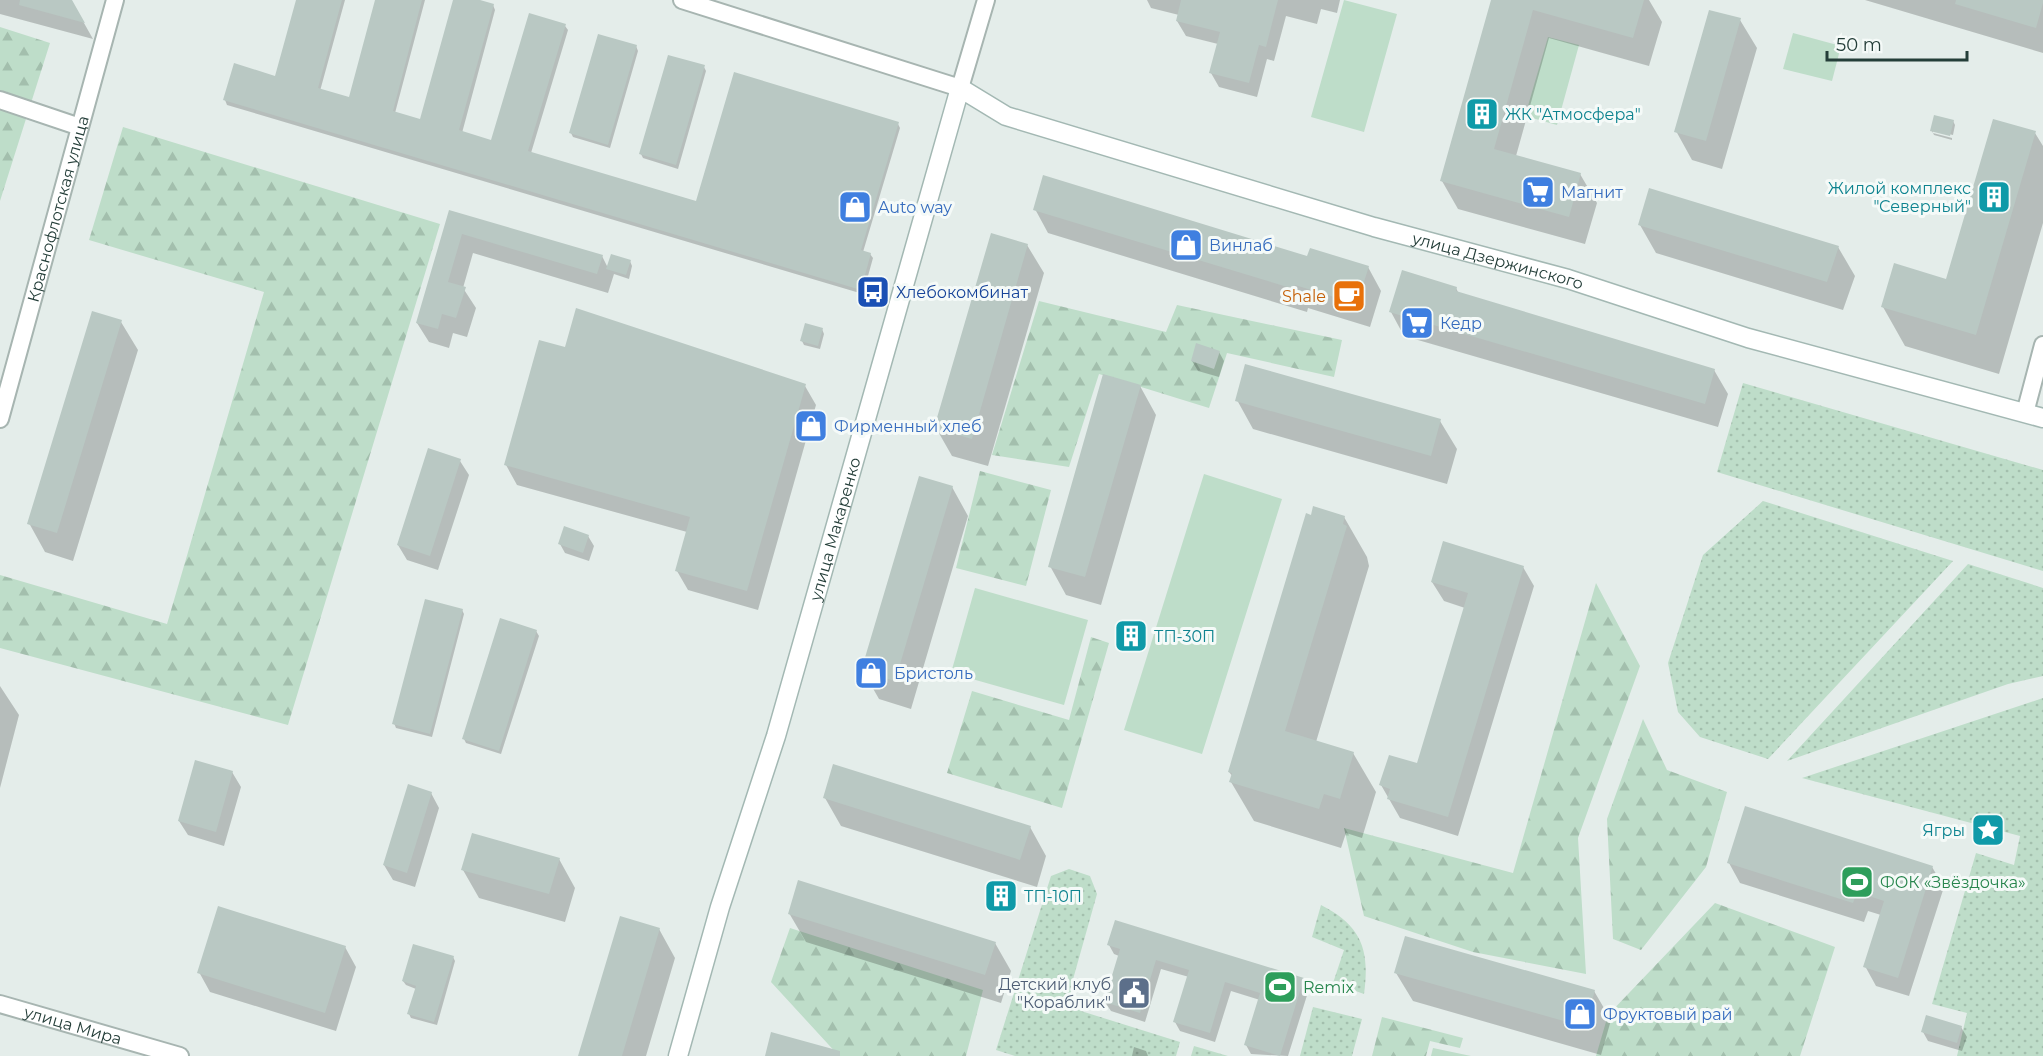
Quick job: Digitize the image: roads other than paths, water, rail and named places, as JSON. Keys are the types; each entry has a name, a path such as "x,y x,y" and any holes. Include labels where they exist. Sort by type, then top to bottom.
{"street":[{"name":"Краснофлотская улица","path":"0,419 115,0"},
{"path":"682,0 960,88"},
{"name":"улица Макаренко","path":"678,1056 720,907 779,725 986,0"},
{"name":"улица Дзержинского","path":"960,88 1006,116 1374,226 1568,279 1748,338 2043,418"},
{"path":"0,100 80,127"},
{"path":"2025,413 2043,345"},
{"name":"улица Мира","path":"0,1004 180,1056"}],"place":[{"name":"ЖК \"Атмосфера\"","path":"1482,114"},
{"name":"Магнит","path":"1538,192"},
{"name":"Жилой комплекс \"Северный\"","path":"1994,197"},
{"name":"Auto way","path":"855,207"},
{"name":"Винлаб","path":"1186,245"},
{"name":"Хлебокомбинат","path":"873,292"},
{"name":"Shale","path":"1349,296"},
{"name":"Кедр","path":"1417,323"},
{"name":"Фирменный хлеб","path":"811,426"},
{"name":"ТП-30П","path":"1131,636"},
{"name":"Бристоль","path":"871,673"},
{"name":"Ягры","path":"1988,830"},
{"name":"ФОК «Звёздочка»","path":"1857,882"},
{"name":"ТП-10П","path":"1001,896"},
{"name":"Remix","path":"1280,987"},
{"name":"Детский клуб \"Кораблик\"","path":"1134,993"},
{"name":"Фруктовый рай","path":"1580,1014"}]}
